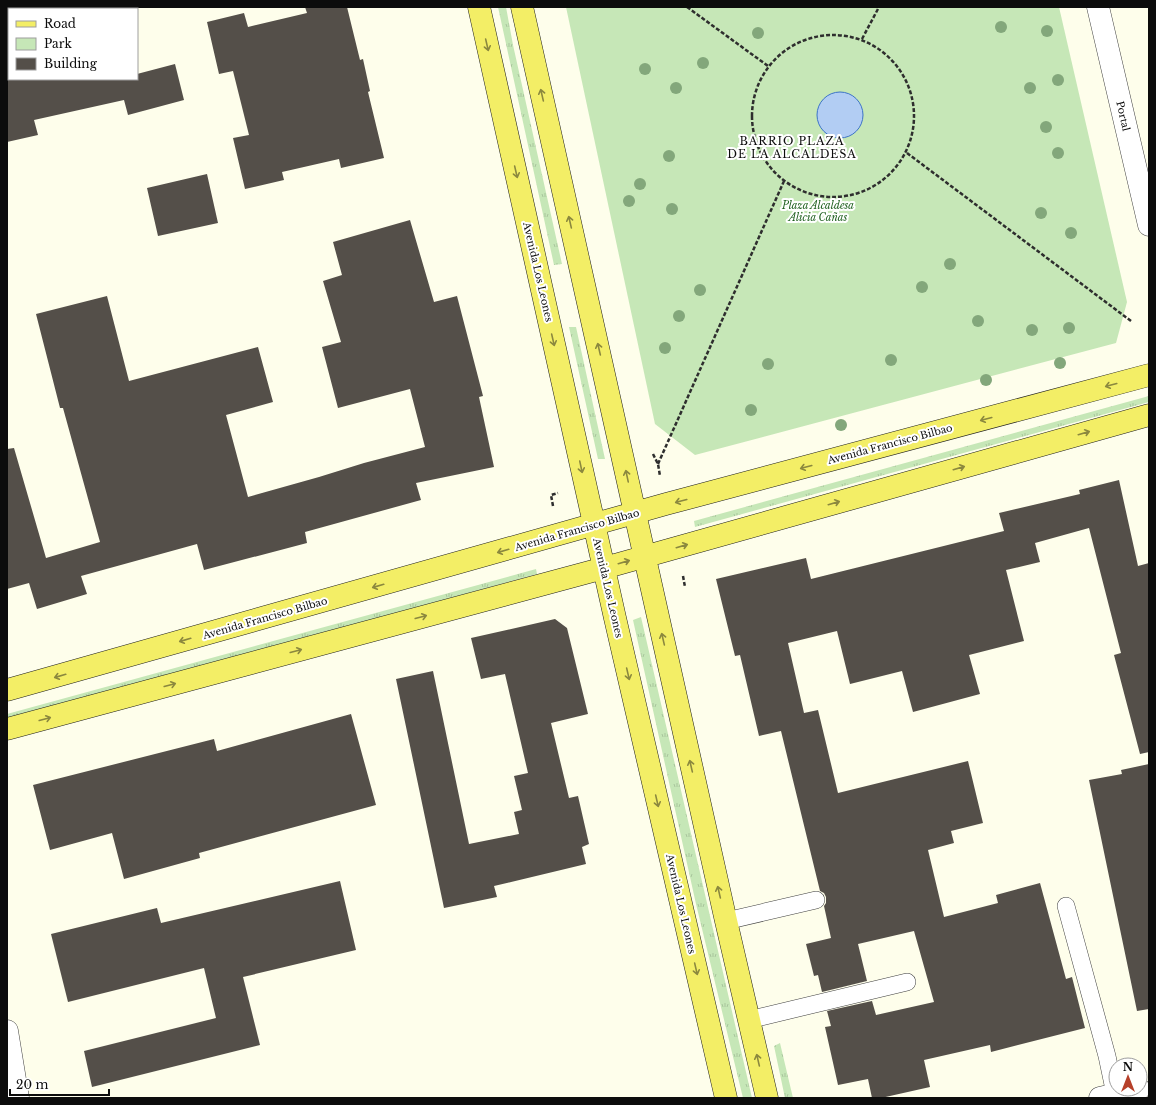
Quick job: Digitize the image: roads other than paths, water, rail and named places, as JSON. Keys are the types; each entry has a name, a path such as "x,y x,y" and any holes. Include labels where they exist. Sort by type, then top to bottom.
{"main road":[{"name":"Avenida Los Leones","path":"479,7 594,526 726,1098"},
{"path":"522,7 644,557 748,1020 767,1098"},
{"name":"Avenida Francisco Bilbao","path":"7,690 635,514 1149,375"},
{"path":"7,730 644,557 1149,415"}],"street":[{"name":"Portal","path":"1098,7 1149,225"},
{"path":"7,1031 18,1098"}],"lane":[{"path":"726,921 816,900"},
{"path":"1066,906 1107,1056 1107,1096"},
{"path":"748,1020 907,982"}],"water":[{"path":"835,92 845,92 853,96 859,102 863,110 863,120 859,128 853,134 845,138 835,138 827,134 821,128 817,120 817,110 821,102 827,96"}],"district":[{"name":"BARRIO PLAZA DE LA ALCALDESA","path":"792,147"}],"park label":[{"name":"Plaza Alcaldesa Alicia Cañas","path":"818,210"}]}
